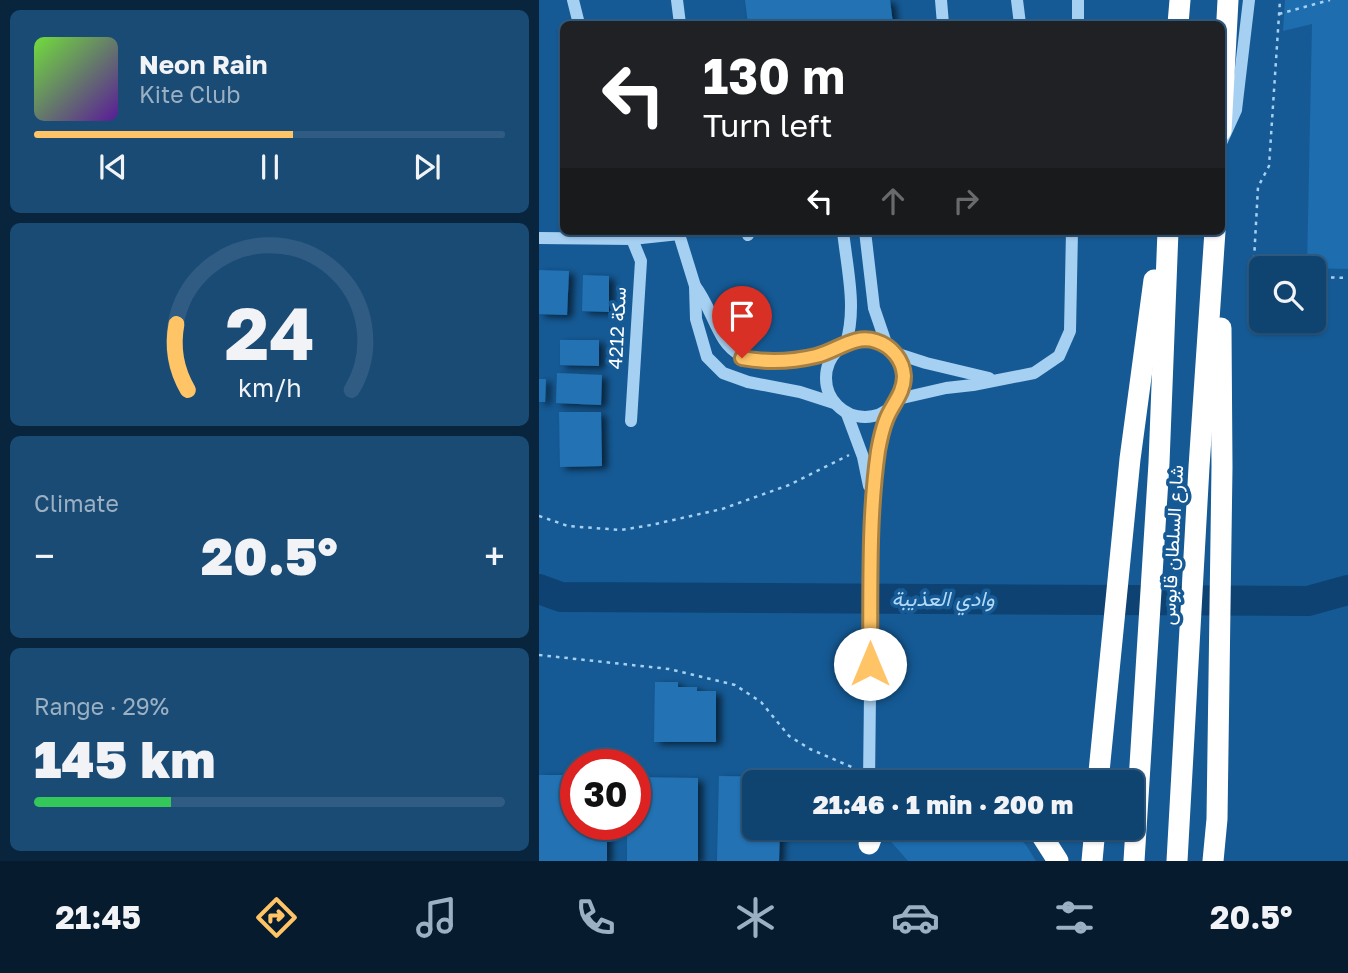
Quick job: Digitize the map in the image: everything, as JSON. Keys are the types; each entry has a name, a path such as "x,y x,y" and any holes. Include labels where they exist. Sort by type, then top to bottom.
{"highway":[{"path":"1178,21 1180,0"},
{"path":"1225,56 1228,0"},
{"path":"1099,770 1130,459 1160,235"},
{"name":"شارع السلطان قابوس","path":"1134,861 1160,463 1168,235"},
{"path":"1213,861 1217,819 1222,467 1218,235"},
{"name":"شارع السلطان قابوس","path":"1177,861 1199,467 1218,235"},
{"path":"1045,840 1058,861"},
{"path":"1092,861 1094,840"}],"street":[{"path":"573,0 578,21"},
{"path":"677,0 680,21"},
{"path":"941,0 943,21"},
{"path":"1017,0 1020,21"},
{"path":"1078,21 1079,0"},
{"path":"1225,135 1237,110 1249,0"},
{"path":"539,238 632,239 658,235"},
{"path":"679,235 695,286 696,318 707,357 723,373 748,383 800,392 834,403 847,414 857,417 879,415 897,401 946,388 1034,373 1059,356 1070,331 1072,235"},
{"path":"834,403 825,379 831,358 842,347 851,327 852,309 843,235"},
{"path":"865,235 874,309 904,372 904,383 886,418 880,440 871,497 869,770"},
{"name":"سكة 4212","path":"631,421 641,261 632,239"},
{"path":"695,286 725,342 742,358 766,362 795,360 867,339 967,374 997,380"},
{"path":"847,414 860,449 871,497"}],"path":[{"path":"1254,256 1258,187 1269,166 1280,0"},
{"path":"1279,14 1330,0"},
{"path":"1326,277 1348,278"},
{"path":"539,516 568,526 621,530 651,525 722,509 789,485 860,449"},
{"path":"539,655 669,669 735,685 761,702 789,736 856,770"}],"shaded area":[{"path":"1285,0 1348,0 1348,269 1326,268 1326,256 1307,256 1312,24 1283,31"},
{"path":"890,840 1021,840 1036,861 908,861"}],"building":[{"path":"745,0 890,0 893,21 748,21"},
{"path":"539,270 569,271 567,315 539,314"},
{"path":"583,275 609,276 609,312 582,311"},
{"path":"560,340 599,340 599,366 560,365"},
{"path":"557,373 602,375 601,405 556,403"},
{"path":"539,379 546,379 545,402 539,402"},
{"path":"559,412 601,412 602,466 560,467"},
{"path":"655,682 678,682 678,687 716,691 716,742 654,742"},
{"path":"539,775 560,775 560,840 607,840 607,861 539,861"},
{"path":"719,776 742,776 742,840 780,840 779,861 717,861"},
{"path":"651,777 698,778 698,861 627,861 627,840 651,840"}],"waterway":[{"name":"وادي العذيبة","path":"539,589 561,597 1308,601 1348,590"}],"route":[{"path":"742,358 766,362 795,360 818,356 856,340 867,339 887,346 901,362 904,383 901,394 886,418 871,497 870,664"}]}
